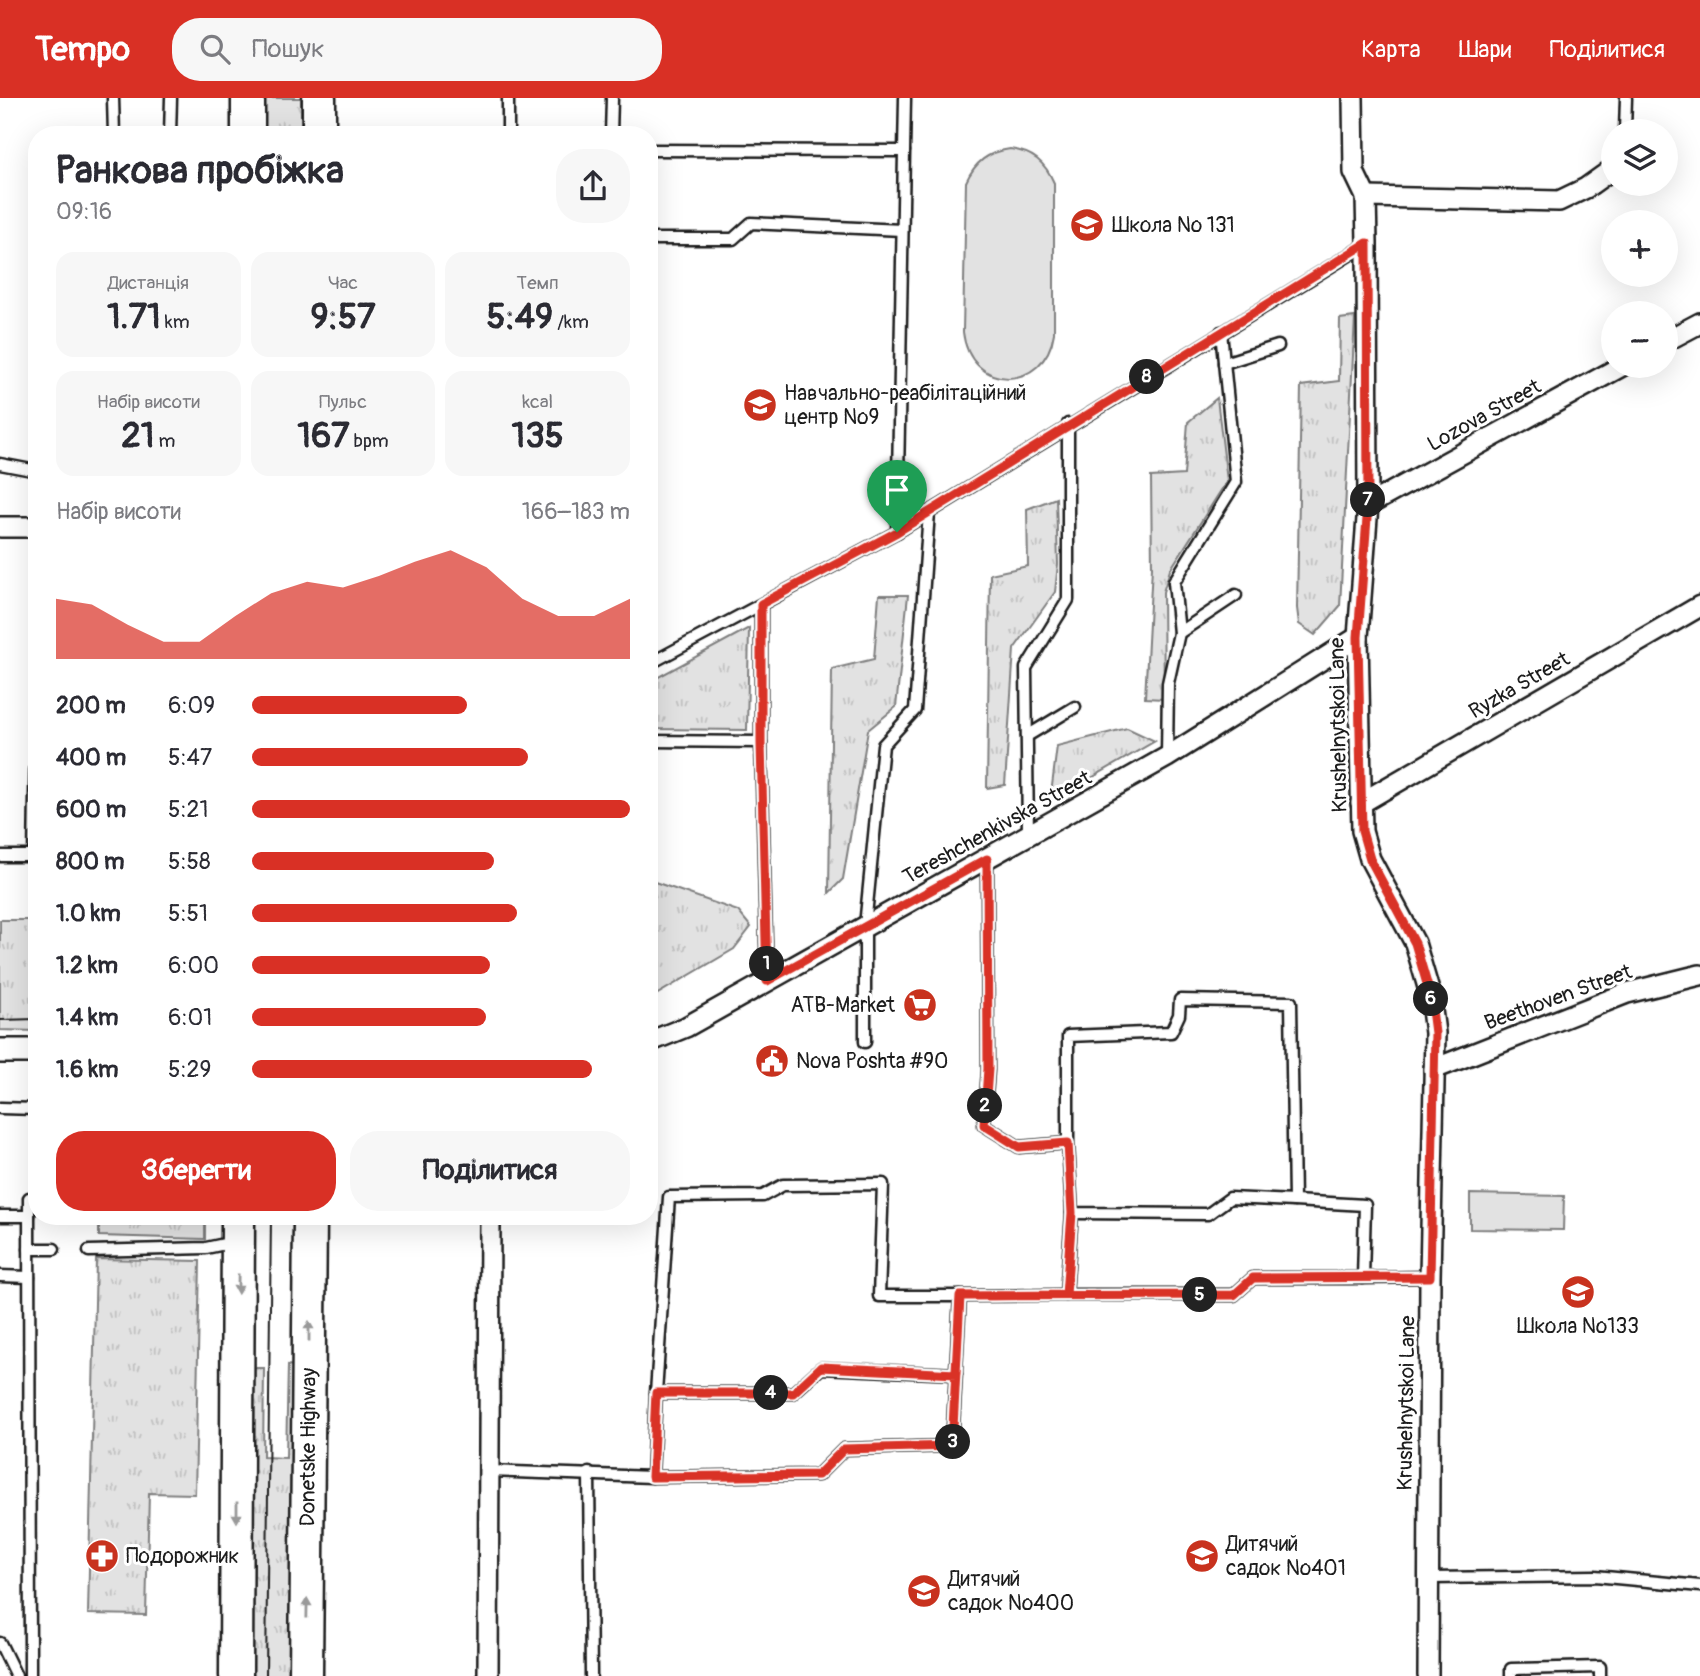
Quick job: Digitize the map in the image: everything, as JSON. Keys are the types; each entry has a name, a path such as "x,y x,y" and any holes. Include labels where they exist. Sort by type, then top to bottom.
{"highway":[{"path":"248,98 248,126"},
{"path":"319,98 319,126"},
{"name":"Donetske Highway","path":"306,1676 310,1225"},
{"path":"236,1676 238,1228"}],"street":[{"name":"Krushelnytskoi Lane","path":"1353,98 1354,172 1366,197 1367,243 1368,505 1358,637 1362,831 1370,859 1415,943 1430,994 1435,1033 1430,1277 1428,1676"},
{"path":"1366,197 1559,201 1601,177"},
{"path":"1678,335 1700,323"},
{"name":"Lozova Street","path":"1368,505 1601,377"},
{"path":"0,527 28,527"},
{"name":"Ryzka Street","path":"1361,803 1700,606"},
{"name":"Tereshchenkivska Street","path":"658,1038 686,1027 1167,757 1358,637"},
{"name":"Beethoven Street","path":"1434,1069 1627,993 1700,975"},
{"path":"0,1051 28,1051"},
{"path":"488,1676 487,1349 490,1225"}],"lane":[{"path":"113,98 114,126"},
{"path":"170,126 171,98"},
{"path":"508,98 508,126"},
{"path":"611,126 612,98"},
{"path":"897,532 905,98"},
{"path":"1625,119 1626,98"},
{"path":"658,150 904,151"},
{"path":"658,239 733,239 751,223 902,230"},
{"path":"658,659 897,532 1367,243"},
{"path":"1167,757 1168,683 1179,633 1174,582 1236,482 1221,332"},
{"path":"1224,363 1278,346"},
{"path":"1028,835 1026,668 1068,600 1068,425"},
{"path":"0,464 28,469"},
{"path":"865,1042 865,926 883,745 915,710 929,512"},
{"path":"1179,633 1236,595"},
{"path":"761,604 761,743 767,981"},
{"path":"1027,736 1075,706"},
{"path":"658,741 761,743"},
{"path":"0,856 28,856"},
{"path":"987,859 988,1069 984,1125 1019,1147 1068,1143"},
{"path":"1066,1295 1072,1213 1068,1143 1068,1036 1171,1032 1179,1015 1180,1000 1291,1002 1294,1200"},
{"path":"0,1108 28,1109"},
{"path":"652,1477 669,1197 763,1196 783,1185 883,1184 878,1296 1234,1295 1253,1278 1430,1277"},
{"path":"1072,1213 1208,1214 1230,1198 1364,1205 1363,1278"},
{"path":"0,1216 28,1216"},
{"path":"29,1225 30,1676"},
{"path":"89,1251 205,1248 238,1228"},
{"path":"29,1249 54,1249"},
{"path":"0,1276 29,1277"},
{"path":"489,1471 652,1477 818,1475 844,1449 952,1446 960,1296"},
{"path":"656,1393 793,1393 821,1367 956,1374"},
{"path":"589,1473 591,1676"},
{"path":"1427,1578 1595,1576 1700,1586"},
{"path":"0,1643 16,1676"},
{"path":"1511,1676 1511,1670 1600,1667 1600,1676"}],"green space":[{"path":"262,98 301,98 301,126 262,126"},
{"path":"1010,149 1037,159 1047,169 1054,183 1054,333 1048,353 1037,367 1023,375 1008,378 992,375 979,366 969,352 963,332 966,182 983,159"},
{"path":"1355,317 1340,606 1315,635 1299,624 1297,608 1301,386 1339,381 1340,319"},
{"path":"1217,398 1227,481 1170,570 1163,592 1164,699 1145,698 1152,567 1151,477 1184,475 1188,422"},
{"path":"1056,498 1058,564 1055,592 1014,649 1005,785 987,788 990,574 1028,566 1027,509"},
{"path":"879,595 908,595 896,707 868,730 843,879 829,893 832,669 874,659"},
{"path":"749,628 747,730 658,729 658,677"},
{"path":"1127,728 1155,741 1050,802 1057,746"},
{"path":"658,883 738,911 751,927 734,949 658,994"},
{"path":"0,920 28,920 28,1031 0,1030"},
{"path":"1470,1194 1564,1196 1563,1230 1470,1229"},
{"path":"99,1225 205,1225 205,1239 99,1236"},
{"path":"96,1259 200,1261 195,1494 149,1493 146,1615 88,1614"},
{"path":"288,1365 293,1366 291,1676 252,1676 253,1368 264,1368 263,1457 286,1458"}],"tram line":[{"path":"0,1020 28,1019"},
{"path":"266,1676 271,1225"}],"place":[{"name":"Школа № 131","path":"1087,225"},
{"name":"Навчально-реабілітаційний центр №9","path":"760,405"},
{"name":"ATB-Market","path":"920,1005"},
{"name":"Nova Poshta #90","path":"772,1061"},
{"name":"Школа №133","path":"1578,1292"},
{"name":"Подорожник","path":"102,1556"},
{"name":"Дитячий садок №401","path":"1202,1556"},
{"name":"Дитячий садок №400","path":"924,1591"}],"route":[{"path":"897,532 761,604 761,743 766,856 767,981 987,859 988,1069 984,1125 1019,1147 1068,1143 1072,1213 1066,1295 960,1296 956,1374 952,1446 844,1449 818,1475 652,1477 656,1393 793,1393 821,1367 956,1374 960,1296 1234,1295 1253,1278 1430,1277 1435,1033 1430,994 1415,943 1370,859 1362,831 1358,637 1368,505 1367,243 897,532"}]}
